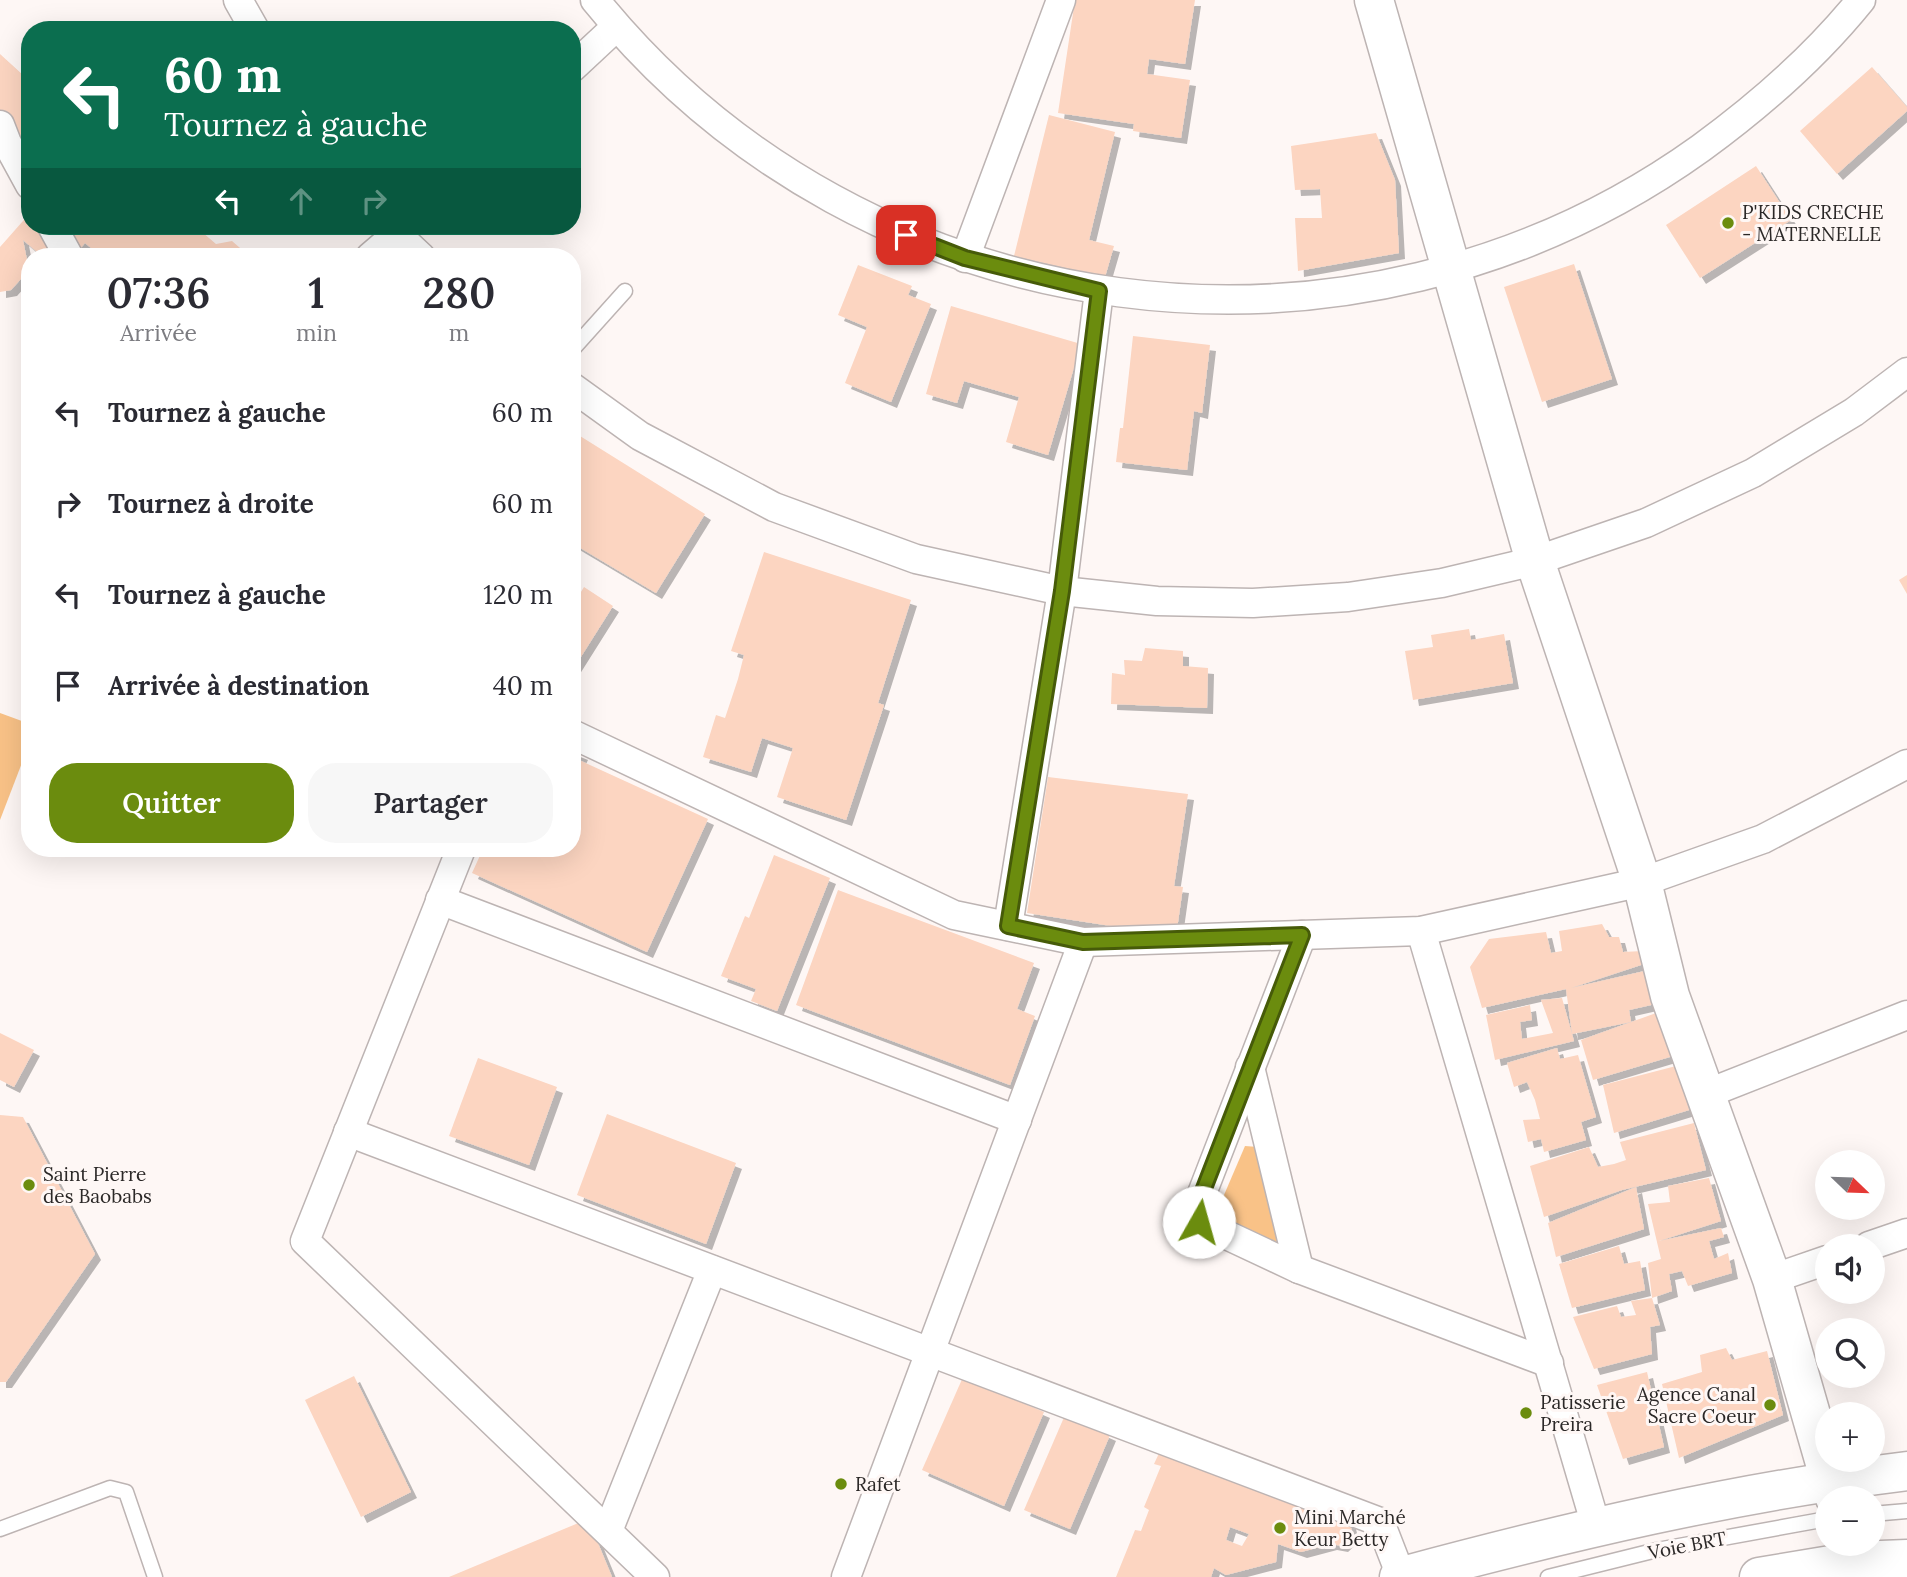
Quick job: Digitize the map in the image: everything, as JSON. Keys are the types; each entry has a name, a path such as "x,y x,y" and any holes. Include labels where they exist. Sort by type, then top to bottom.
{"street":[{"path":"237,0 250,21"},
{"path":"595,0 616,27 676,87 751,148 811,187 876,221 965,258 1099,291 1188,300 1277,300 1365,290 1452,270 1559,231 1659,178 1751,112 1834,34 1861,0"},
{"path":"965,258 1061,0"},
{"path":"1374,0 1535,561 1642,882 1670,996 1772,1279 1831,1486"},
{"path":"581,60 616,27"},
{"path":"0,125 21,169"},
{"path":"379,248 391,235"},
{"path":"1008,926 1062,591 1099,291"},
{"path":"581,393 640,436 774,507 916,559 1062,591 1157,601 1253,603 1348,597 1442,583 1535,561 1646,523 1753,473 1854,412 1907,372"},
{"path":"581,738 954,915 1083,942 1421,931 1642,882 1763,839 1907,764"},
{"path":"458,857 305,1241 655,1577"},
{"path":"440,900 1017,1120"},
{"path":"1421,931 1596,1526"},
{"path":"1302,935 1196,1209 1199,1222 1299,1269 1549,1363"},
{"path":"846,1577 1083,942"},
{"path":"1706,1094 1907,1015"},
{"path":"1250,1067 1299,1269"},
{"path":"348,1132 1380,1522 1400,1577 1596,1526 1815,1492"},
{"path":"1885,1241 1907,1233"},
{"path":"1772,1279 1815,1264"},
{"path":"608,1531 712,1270"},
{"path":"1844,1486 1907,1471"},
{"path":"1759,1577 1837,1556"},
{"path":"1883,1556 1907,1559"}],"lane":[{"path":"581,341 625,291"},
{"path":"0,1529 110,1488 126,1492 155,1577"},
{"path":"1885,1513 1907,1511"},
{"name":"Voie BRT","path":"1548,1577 1657,1550 1815,1521"}],"shaded area":[{"path":"0,713 21,721 21,765 0,820"},
{"path":"1245,1146 1258,1147 1282,1234 1277,1243 1215,1216"}],"building":[{"path":"1075,0 1195,0 1185,64 1149,59 1147,74 1190,80 1181,138 1133,131 1134,124 1058,113"},
{"path":"0,54 21,73 21,169 0,151"},
{"path":"1872,67 1907,107 1907,111 1837,174 1800,131"},
{"path":"1049,115 1115,132 1089,240 1114,246 1105,277 1014,256"},
{"path":"1376,133 1395,180 1399,253 1298,271 1295,218 1322,218 1320,189 1295,190 1291,146"},
{"name":"P'KIDS CRECHE - MATERNELLE","path":"1756,166 1791,220 1700,278 1666,225"},
{"path":"21,223 21,235 206,235 216,244 232,241 240,248 91,248 85,243 81,248 32,248 23,240 21,279 11,290 0,292 0,247"},
{"path":"1574,264 1612,379 1542,402 1504,287"},
{"path":"858,265 912,286 908,295 931,304 891,402 845,383 867,327 838,315"},
{"path":"951,306 1081,344 1048,455 1006,442 1019,397 964,381 957,403 926,394"},
{"path":"1133,336 1210,345 1202,413 1194,411 1187,470 1116,462 1120,428 1123,428"},
{"path":"581,437 705,514 656,593 581,548"},
{"path":"764,552 911,600 878,703 884,705 846,820 777,797 793,748 762,738 751,772 703,757 716,715 725,718 738,679 744,655 731,651"},
{"path":"1907,575 1907,594 1899,580"},
{"path":"584,587 613,606 581,657 581,592"},
{"path":"1469,629 1471,640 1504,634 1513,683 1413,700 1405,651 1433,647 1431,635"},
{"path":"1145,648 1183,651 1183,666 1208,668 1207,708 1111,704 1112,673 1125,675 1124,660 1142,661"},
{"path":"581,761 708,819 647,952 472,873 479,857 581,857"},
{"path":"1048,777 1188,794 1174,886 1183,887 1176,936 1027,913"},
{"path":"774,855 830,878 777,1011 751,1001 756,989 721,976 745,916 749,918"},
{"path":"838,890 1034,963 1017,1009 1035,1016 1010,1085 796,1005"},
{"path":"1602,924 1609,937 1619,937 1623,952 1643,951 1644,964 1571,988 1649,970 1660,1003 1629,1010 1631,1022 1572,1034 1566,989 1482,1008 1470,967 1489,939 1546,932 1551,953 1562,951 1559,931"},
{"path":"1562,998 1574,1041 1495,1060 1486,1015 1530,1005 1532,1020 1520,1022 1522,1039 1553,1033 1541,1000"},
{"path":"1659,1012 1673,1056 1593,1080 1581,1040"},
{"path":"0,1033 34,1050 14,1087 0,1080"},
{"path":"1557,1048 1560,1059 1578,1055 1596,1117 1581,1122 1586,1140 1544,1152 1541,1139 1528,1142 1523,1120 1540,1119 1535,1100 1527,1082 1514,1087 1507,1063"},
{"path":"478,1058 557,1087 529,1165 449,1136"},
{"path":"1676,1066 1689,1110 1614,1133 1603,1085"},
{"path":"607,1114 736,1163 706,1244 577,1195"},
{"name":"Saint Pierre des Baobabs","path":"0,1115 23,1117 95,1254 6,1382 0,1382"},
{"path":"1694,1123 1706,1170 1622,1190 1544,1217 1530,1166 1589,1147 1598,1167 1614,1164 1626,1160 1620,1142"},
{"path":"1709,1178 1721,1221 1659,1241 1721,1228 1724,1237 1709,1241 1714,1259 1728,1253 1732,1273 1688,1286 1682,1271 1669,1274 1672,1291 1652,1298 1648,1263 1661,1259 1648,1204 1670,1202 1668,1186"},
{"path":"1636,1187 1644,1229 1556,1257 1548,1223"},
{"path":"1619,1246 1624,1264 1640,1261 1645,1290 1572,1308 1559,1264"},
{"path":"1652,1298 1660,1325 1650,1327 1652,1354 1594,1369 1573,1317 1617,1306 1621,1317 1636,1315 1631,1301"},
{"path":"1726,1348 1732,1360 1767,1351 1783,1415 1679,1458 1662,1384 1702,1372 1700,1355"},
{"path":"1647,1372 1664,1447 1623,1459 1597,1385"},
{"path":"354,1376 411,1492 361,1517 305,1400"},
{"path":"963,1377 1044,1412 1004,1506 922,1470"},
{"path":"1065,1415 1110,1435 1070,1529 1024,1510"},
{"path":"1161,1449 1350,1523 1353,1536 1342,1546 1331,1544 1301,1552 1278,1544 1276,1562 1226,1575 1214,1568 1211,1577 1116,1577 1135,1530 1141,1531 1149,1510 1144,1507 1161,1466 1154,1464","holes":["1230,1527 1249,1534 1242,1546 1226,1540"]},
{"path":"588,1519 612,1577 449,1577"}],"place":[{"name":"P'KIDS CRECHE - MATERNELLE","path":"1728,223"},
{"name":"Saint Pierre des Baobabs","path":"29,1185"},
{"name":"Agence Canal Sacre Coeur","path":"1770,1405"},
{"name":"Patisserie Preira","path":"1526,1413"},
{"name":"Rafet","path":"841,1484"},
{"name":"Mini Marché Keur Betty","path":"1280,1528"}],"route":[{"path":"906,235 965,258 1099,291 1062,591 1008,926 1083,942 1302,935 1196,1209 1199,1222"}]}
